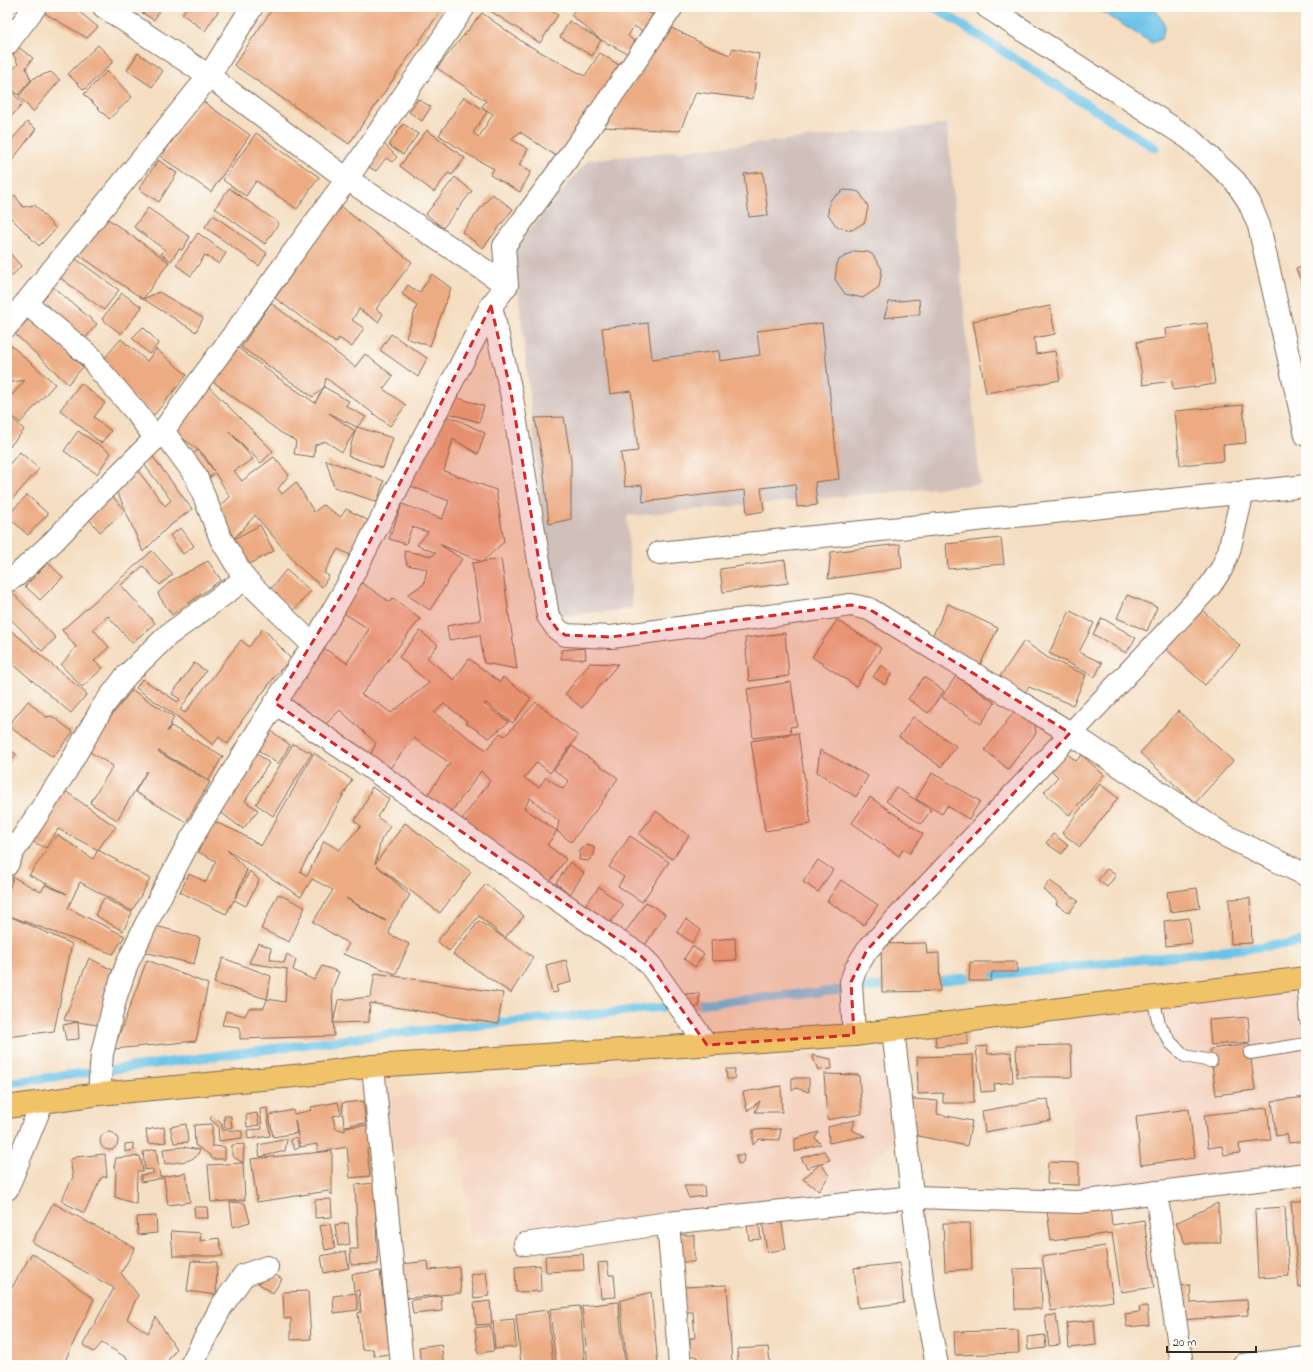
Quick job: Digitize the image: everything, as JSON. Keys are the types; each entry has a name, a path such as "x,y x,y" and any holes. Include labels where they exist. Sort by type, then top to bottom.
{"highway":[{"path":"7,1108 99,1094 305,1075 373,1066 854,1035 1304,978"}],"street":[{"path":"7,44 35,7"},
{"path":"104,7 208,76 347,178 507,285"},
{"path":"7,326 208,76 252,7"},
{"path":"7,581 16,576 50,546 160,435 347,178 464,7"},
{"path":"99,1094 102,1054 116,996 127,964 148,920 188,844 313,644 350,579 491,306 507,285 504,246 619,86 672,7"},
{"path":"987,7 1190,138 1235,182 1248,202 1258,226 1306,435"},
{"path":"26,303 92,358 97,367 136,412 160,435 196,476 221,539 245,579 313,644"},
{"path":"491,306 511,392 548,616 556,629 565,635 611,637 851,605 869,609 1070,733 1224,835 1306,875"},
{"path":"659,553 1306,486"},
{"path":"854,1035 851,982 856,968 867,950 1210,586 1222,568 1229,551 1243,492"},
{"path":"7,864 13,852 66,771 104,705 126,676 168,634 245,579"},
{"path":"275,703 361,761 513,869 616,940 639,954 650,965 707,1045"},
{"path":"893,1030 924,1297 936,1365"},
{"path":"373,1066 402,1365"},
{"path":"7,1189 42,1103"},
{"path":"525,1244 668,1223 913,1197 1078,1202 1306,1174"},
{"path":"1156,1192 1182,1365"},
{"path":"668,1223 680,1365"},
{"path":"192,1365 221,1307 244,1274 267,1267"},
{"path":"1243,1365 1306,1358"}],"lane":[{"path":"1304,978 1306,1020"},
{"path":"1153,998 1159,1024 1171,1043 1185,1056 1211,1061"},
{"path":"1250,1053 1306,1044"}],"highlighted area":[{"path":"491,306 511,392 548,616 557,629 565,635 611,637 851,605 869,609 1070,733 867,950 851,982 854,1035 707,1045 650,965 639,954 275,703 347,586"}],"shaded area":[{"path":"947,124 980,484 627,516 632,609 553,616 514,249 588,160"},
{"path":"1306,981 1306,1174 1080,1202 1058,1012"},
{"path":"882,1048 895,1134 852,1193 470,1238 459,1135 393,1151 387,1098"}],"water":[{"path":"1094,7 1154,7 1165,25 1162,38 1152,43"}],"building":[{"path":"44,7 73,7 98,27 87,38 41,11"},
{"path":"137,7 162,7 154,20 136,9"},
{"path":"187,7 221,7 205,31 182,14"},
{"path":"274,7 443,7 349,144 234,65"},
{"path":"491,7 546,7 558,15 540,43 489,10"},
{"path":"577,7 640,7 659,19 648,34 634,26 628,36 641,47 634,57 601,40 571,15"},
{"path":"482,13 524,43 585,76 600,53 619,65 605,89 559,158 520,132 511,139 528,149 519,165 531,172 520,192 490,175 494,169 467,154 439,135 464,97 487,112 473,133 479,137 493,114 482,107 486,101 437,68"},
{"path":"569,21 601,40 592,56 560,37"},
{"path":"670,27 705,45 730,55 733,48 759,54 753,99 696,92 680,131 604,127"},
{"path":"98,45 114,61 84,90 68,74"},
{"path":"18,47 33,58 26,68 31,80 18,95 7,83 7,76 18,64 11,50"},
{"path":"138,53 163,71 152,87 127,70"},
{"path":"107,71 132,97 109,119 84,94"},
{"path":"51,72 60,80 33,112 19,96 34,78"},
{"path":"7,86 23,104 7,121"},
{"path":"418,99 431,107 422,121 409,112"},
{"path":"201,100 250,135 211,192 161,157"},
{"path":"27,122 36,129 7,167 7,145"},
{"path":"403,124 418,134 403,155 389,145"},
{"path":"427,130 465,158 452,175 448,173 434,192 400,166"},
{"path":"256,133 319,177 297,209 256,181 246,196 223,180"},
{"path":"384,144 397,157 392,162 386,158 376,171 369,167"},
{"path":"158,160 177,173 159,202 139,189"},
{"path":"763,172 768,215 749,217 744,174"},
{"path":"455,177 472,191 443,228 426,214"},
{"path":"229,188 279,223 265,244 215,208"},
{"path":"844,190 856,191 860,193 868,206 865,222 852,230 837,227 828,214 831,199"},
{"path":"492,194 513,209 483,248 462,232"},
{"path":"15,195 23,207 35,205 56,229 39,246 7,214 7,202"},
{"path":"340,206 412,262 376,309 383,314 378,322 359,309 352,320 364,328 352,347 339,338 336,343 275,298"},
{"path":"148,208 190,237 182,250 179,249 171,261 161,254 165,250 134,227"},
{"path":"213,215 267,253 259,266 205,227"},
{"path":"108,219 169,262 143,299 79,255"},
{"path":"198,233 226,253 219,264 205,255 191,276 176,265"},
{"path":"7,250 21,266 9,279 7,277"},
{"path":"854,251 868,252 872,254 882,269 879,287 863,298 845,294 835,279 839,260"},
{"path":"73,257 119,290 104,310 59,277"},
{"path":"1306,265 1306,294 1296,269"},
{"path":"432,274 451,288 430,346 406,338 417,305 402,294 408,285 419,293"},
{"path":"53,287 97,324 78,347 34,310"},
{"path":"159,292 203,318 196,332 143,299"},
{"path":"122,293 142,307 121,334 102,319"},
{"path":"919,299 920,314 884,318 889,302"},
{"path":"271,303 355,367 365,354 393,376 383,389 406,405 390,426 326,378 324,387 313,397 241,347"},
{"path":"1050,306 1055,334 1034,338 1036,354 1055,351 1060,380 986,393 973,321"},
{"path":"30,317 83,367 68,384 15,334"},
{"path":"648,323 652,359 719,351 720,361 760,355 757,331 822,323 839,479 815,482 817,505 797,507 795,484 761,488 764,511 747,514 745,490 643,502 642,485 625,487 621,453 638,451 631,391 610,394 602,328"},
{"path":"1207,323 1215,384 1173,390 1172,381 1143,385 1137,342 1166,338 1165,329"},
{"path":"143,327 159,343 149,354 132,338"},
{"path":"391,334 427,358 418,377 380,350"},
{"path":"121,339 147,361 156,349 187,375 154,415 97,367"},
{"path":"7,342 55,384 20,423 7,411 7,392 12,395 25,380 7,383"},
{"path":"237,347 315,403 324,387 349,401 346,406 366,417 357,427 329,413 355,431 342,452 325,441 315,445 314,457 294,454 296,441 280,432 212,381"},
{"path":"81,383 105,403 94,417 111,431 101,443 60,410"},
{"path":"209,387 273,451 261,463 229,431 253,459 234,471 242,481 274,457 289,475 278,489 282,494 296,482 314,512 323,505 341,517 346,509 371,522 354,557 338,549 324,573 329,576 322,587 297,565 255,515 234,539 215,511 230,497 215,473 205,481 189,457 198,450 169,428","holes":["198,450 204,455 214,471"]},
{"path":"449,395 484,406 479,422 444,412"},
{"path":"1243,405 1246,443 1223,445 1224,461 1180,465 1175,411"},
{"path":"7,412 24,430 10,446 7,443"},
{"path":"442,415 458,420 485,433 478,454 453,439 444,471 496,490 504,542 482,562 439,544 462,559 430,610 407,595 424,584 427,569 407,565 404,551 432,556 436,553 417,545 428,532 412,527 406,544 389,539 402,504 442,519 449,501 408,485"},
{"path":"564,417 571,461 571,519 549,524 543,465 535,418"},
{"path":"357,427 393,438 383,468 348,456"},
{"path":"78,431 111,453 97,474 64,451"},
{"path":"20,452 39,469 8,504 7,467"},
{"path":"151,454 192,509 167,528 143,552 121,500 112,485 135,467 165,506 171,500 143,463"},
{"path":"326,460 384,481 377,502 334,487"},
{"path":"27,495 48,514 28,535 7,516"},
{"path":"113,497 125,511 100,532 88,518"},
{"path":"260,525 274,551 248,565 234,539"},
{"path":"181,528 194,546 183,554 170,535"},
{"path":"1001,538 1004,564 948,569 946,544"},
{"path":"900,544 902,568 828,579 831,552"},
{"path":"152,551 173,574 160,585 143,566 121,585 155,623 132,643 108,616 93,629 109,647 94,661 103,668 82,687 61,665 76,647 62,630"},
{"path":"501,559 517,669 484,663 480,635 449,640 447,626 481,620 472,563"},
{"path":"785,560 788,583 723,592 720,569"},
{"path":"208,561 221,580 172,615 158,593 171,581"},
{"path":"48,563 63,577 40,600 25,586"},
{"path":"286,570 311,591 294,610 269,591"},
{"path":"362,583 390,602 393,598 420,619 361,695 378,703 391,713 429,683 399,657 420,631 438,645 427,658 454,680 469,659 500,682 503,677 531,698 513,723 486,703 484,704 509,722 489,738 466,723 467,721 444,704 434,713 486,750 500,733 505,736 536,702 578,736 550,773 537,762 524,778 539,787 546,777 563,789 569,781 554,770 572,746 618,778 600,805 571,842 557,831 547,845 566,859 549,883 460,822 490,781 481,771 449,815 425,798 450,763 414,738 390,768 369,758 376,743 340,710 324,726 289,698 325,649 347,663 369,629 342,612","holes":["530,798 559,821 557,831 524,808"]},
{"path":"7,587 56,638 42,651 7,615"},
{"path":"1127,595 1157,607 1147,631 1117,618"},
{"path":"948,604 998,628 978,669 928,645"},
{"path":"1201,609 1240,646 1205,685 1165,648"},
{"path":"1070,611 1094,623 1079,652 1102,663 1095,677 1049,653"},
{"path":"1102,618 1136,638 1126,653 1093,634"},
{"path":"837,620 881,648 856,686 812,657"},
{"path":"7,627 87,694 71,713 7,659"},
{"path":"263,628 291,659 279,671 243,719 228,744 219,737 213,745 178,717 136,688 142,679 178,702 180,699 172,694 194,663 206,671 180,710 185,713 241,640 249,647"},
{"path":"785,633 789,676 749,681 745,638"},
{"path":"1024,641 1048,658 1086,675 1073,705 1029,687 1019,700 995,684"},
{"path":"585,648 586,659 561,659 561,650"},
{"path":"590,663 618,664 582,708 565,694"},
{"path":"881,665 892,673 885,685 873,677"},
{"path":"956,676 995,703 981,724 942,697"},
{"path":"924,677 944,691 928,713 908,699"},
{"path":"791,682 797,726 790,727 791,733 753,738 747,689"},
{"path":"132,690 174,717 167,732 171,726 223,756 209,780 159,751 158,752 210,782 186,822 135,792 147,771 117,820 90,803 113,766 85,749"},
{"path":"28,701 46,717 52,716 73,732 53,757 8,726"},
{"path":"1017,708 1034,719 1036,733 1008,769 985,750"},
{"path":"1178,711 1233,761 1195,803 1140,753"},
{"path":"913,717 956,746 941,767 899,737"},
{"path":"267,728 290,745 278,764 254,747"},
{"path":"798,733 811,824 765,831 751,741"},
{"path":"293,744 312,753 273,816 256,804"},
{"path":"7,748 16,754 7,766"},
{"path":"820,750 868,776 856,797 817,772"},
{"path":"1064,751 1076,761 1082,755 1104,775 1069,815 1044,792 1058,777 1049,768"},
{"path":"256,753 269,763 245,801 258,810 243,829 219,811"},
{"path":"314,753 352,780 300,871 307,876 324,841 339,850 361,826 354,821 364,806 372,787 389,799 377,817 390,826 381,840 375,864 405,823 471,872 440,913 377,866 410,895 391,924 389,934 409,944 396,974 343,954 349,944 313,922 333,890 312,879 301,897 227,850 247,870 235,898 250,871 259,880 246,906 234,900 226,914 180,892 189,874 206,882 216,861 198,852 213,821 238,832 261,846","holes":["346,898 386,921 368,912"]},
{"path":"932,773 980,801 969,819 947,806 942,814 916,799"},
{"path":"1100,784 1118,798 1080,847 1062,833"},
{"path":"896,787 931,810 921,824 886,801"},
{"path":"61,788 116,827 98,850 58,829 46,848 28,839"},
{"path":"870,797 923,834 910,853 903,849 899,856 852,823"},
{"path":"656,811 689,836 672,859 639,834"},
{"path":"1053,834 1068,845 1062,854 1046,843"},
{"path":"58,835 93,859 98,850 150,879 132,911 80,882 68,908 125,936 113,954 7,915 7,896 13,877 41,892 45,885 67,894 29,875"},
{"path":"630,836 669,862 642,902 618,886 624,877 609,867"},
{"path":"586,845 594,847 594,855 588,861 579,860 580,851"},
{"path":"818,860 833,870 818,892 803,882"},
{"path":"570,862 584,873 570,894 556,883"},
{"path":"1107,869 1116,875 1107,887 1098,880"},
{"path":"841,880 878,905 864,925 827,901"},
{"path":"1050,881 1078,901 1069,913 1056,904 1058,901 1043,890"},
{"path":"486,884 524,916 505,938 479,916 449,951 437,941"},
{"path":"599,887 623,905 606,929 581,911"},
{"path":"1197,888 1200,908 1170,912 1167,892"},
{"path":"278,894 305,907 289,942 261,929"},
{"path":"104,898 132,913 123,931 95,915"},
{"path":"1250,898 1252,943 1231,944 1229,899"},
{"path":"646,902 665,914 642,950 622,937"},
{"path":"7,915 72,944 54,1031 7,1037"},
{"path":"1189,918 1192,943 1166,946 1164,921"},
{"path":"686,919 701,930 692,943 677,932"},
{"path":"479,921 533,957 511,993 453,954"},
{"path":"156,926 200,938 194,964 144,952"},
{"path":"735,938 736,960 712,961 711,940"},
{"path":"258,943 271,948 270,959 284,963 287,954 296,960 293,970 314,980 322,966 339,972 332,989 334,1036 240,1039 240,1027 222,1025 226,1011 245,1016 249,1008 264,1008 267,999 285,1002 287,969 249,963"},
{"path":"926,943 927,954 939,953 940,991 882,992 881,944"},
{"path":"692,946 704,954 695,967 684,959"},
{"path":"89,958 116,972 98,1025 64,1020"},
{"path":"223,958 271,976 267,999 214,983"},
{"path":"147,960 208,984 196,1041 114,1049"},
{"path":"566,960 571,982 556,986 558,992 552,993 546,965"},
{"path":"970,962 1017,962 1017,972 992,972 991,981 969,981"},
{"path":"375,973 503,993 498,1024 370,1003 369,1022 333,1023 338,1000 371,997"},
{"path":"699,993 699,1007 685,1008 685,994"},
{"path":"1248,1017 1250,1042 1211,1045 1209,1020"},
{"path":"78,1022 79,1039 66,1040 63,1025"},
{"path":"967,1030 968,1044 936,1047 935,1033"},
{"path":"1249,1044 1255,1090 1216,1095 1210,1049"},
{"path":"1071,1045 1072,1077 1017,1077 1016,1046"},
{"path":"987,1046 988,1054 1011,1052 1013,1082 994,1084 995,1091 981,1092 976,1047"},
{"path":"812,1055 831,1059 832,1069 818,1070"},
{"path":"973,1055 974,1103 943,1103 943,1093 918,1094 917,1057"},
{"path":"726,1069 735,1069 734,1079 727,1079"},
{"path":"824,1074 859,1075 862,1114 827,1120"},
{"path":"792,1078 809,1078 809,1092 796,1088 792,1091"},
{"path":"781,1086 782,1112 755,1112 760,1101 747,1111 743,1092"},
{"path":"1306,1097 1306,1141 1289,1143 1287,1134 1276,1136 1272,1101"},
{"path":"913,1099 938,1101 937,1114 972,1121 967,1146 913,1135"},
{"path":"1048,1099 1051,1120 985,1132 982,1111"},
{"path":"363,1101 366,1123 344,1126 342,1103"},
{"path":"338,1102 341,1114 333,1116 335,1128 345,1131 345,1127 371,1125 373,1144 367,1150 370,1176 350,1178 347,1147 318,1152 317,1144 300,1147 295,1120 297,1133 273,1137 269,1115 293,1110 294,1114 312,1110 311,1107"},
{"path":"267,1108 270,1136 248,1139 247,1130 262,1129 260,1109"},
{"path":"1267,1108 1271,1140 1239,1144 1240,1153 1224,1155 1222,1146 1208,1148 1204,1115"},
{"path":"1189,1109 1195,1158 1141,1165 1136,1116"},
{"path":"257,1113 259,1125 247,1127 246,1115"},
{"path":"212,1116 222,1124 222,1130 242,1131 242,1138 219,1141 218,1126 210,1119"},
{"path":"224,1116 231,1116 232,1128 225,1128"},
{"path":"855,1120 852,1130 865,1136 829,1143 828,1127"},
{"path":"186,1124 188,1142 174,1143 170,1127"},
{"path":"212,1124 212,1146 225,1147 225,1159 212,1159 210,1155 195,1145 194,1125"},
{"path":"164,1127 166,1142 148,1144 146,1130"},
{"path":"781,1129 779,1140 759,1139 753,1145 753,1130"},
{"path":"109,1132 115,1135 118,1141 115,1147 109,1150 103,1147 100,1141 103,1135"},
{"path":"819,1132 815,1138 821,1144 795,1152 795,1139"},
{"path":"295,1137 300,1147 295,1150 290,1140"},
{"path":"287,1139 285,1151 260,1157 258,1145"},
{"path":"133,1143 134,1150 125,1152 125,1144"},
{"path":"244,1144 243,1163 232,1156 232,1145"},
{"path":"183,1147 200,1150 196,1157 187,1161 165,1164 163,1149"},
{"path":"156,1149 160,1177 186,1173 190,1202 168,1205 164,1178 141,1182 141,1175 154,1173 152,1169 145,1170 143,1152"},
{"path":"332,1151 332,1195 328,1191 257,1202 251,1159"},
{"path":"824,1151 830,1160 807,1168 801,1158"},
{"path":"105,1154 107,1177 102,1177 84,1213 61,1201 73,1177 70,1160 76,1157"},
{"path":"736,1155 744,1155 743,1163 738,1164"},
{"path":"140,1156 143,1171 137,1171 136,1204 115,1197 116,1169 114,1167 116,1158"},
{"path":"1048,1162 1079,1163 1079,1185 1047,1184"},
{"path":"243,1163 245,1200 211,1202 208,1165"},
{"path":"821,1163 829,1176 819,1191 803,1179"},
{"path":"374,1183 378,1264 351,1265 350,1249 358,1249 355,1185"},
{"path":"684,1186 704,1186 705,1196 689,1198"},
{"path":"331,1199 332,1217 315,1218 315,1200"},
{"path":"1306,1200 1306,1286 1299,1287 1291,1202"},
{"path":"230,1202 245,1203 250,1222 233,1227"},
{"path":"53,1203 135,1248 121,1273 138,1295 127,1319 148,1333 156,1317 176,1349 165,1365 125,1365 127,1358 102,1343 94,1352 83,1345 114,1288 32,1242"},
{"path":"1218,1203 1221,1243 1185,1243 1176,1223"},
{"path":"1110,1204 1112,1225 1144,1220 1154,1287 1121,1292 1112,1233 1051,1241 1047,1211"},
{"path":"194,1207 207,1207 208,1218 195,1218"},
{"path":"1285,1207 1289,1276 1258,1278 1255,1209"},
{"path":"156,1216 157,1233 138,1235 137,1217"},
{"path":"781,1217 786,1249 767,1252 762,1220"},
{"path":"348,1223 350,1244 338,1246 335,1225"},
{"path":"759,1223 761,1239 749,1240 747,1225"},
{"path":"943,1223 970,1223 972,1269 945,1271"},
{"path":"330,1224 335,1248 325,1250 320,1226"},
{"path":"171,1231 201,1233 200,1241 219,1238 223,1256 173,1256"},
{"path":"680,1235 694,1235 694,1262 681,1262"},
{"path":"1105,1246 1113,1301 1051,1311 1042,1256"},
{"path":"346,1251 349,1268 324,1273 321,1256"},
{"path":"32,1253 94,1299 63,1365 7,1365 7,1296"},
{"path":"583,1254 584,1270 546,1272 545,1256"},
{"path":"191,1261 217,1262 216,1295 187,1291"},
{"path":"428,1261 429,1270 459,1267 461,1293 407,1298 403,1264"},
{"path":"607,1262 609,1275 614,1275 616,1297 601,1298 598,1263"},
{"path":"900,1263 904,1303 858,1308 854,1268"},
{"path":"540,1265 541,1291 516,1292 515,1267"},
{"path":"1041,1268 1042,1309 1015,1309 1014,1269"},
{"path":"268,1270 282,1279 273,1293 259,1284"},
{"path":"380,1271 390,1354 374,1356 373,1349 362,1350 358,1313 361,1312 359,1290 354,1291 352,1274"},
{"path":"486,1272 489,1296 474,1298 470,1275"},
{"path":"727,1285 732,1362 698,1365 697,1356 690,1356 690,1338 695,1338 693,1312 684,1312 683,1287"},
{"path":"1190,1285 1191,1303 1247,1300 1248,1315 1181,1320 1179,1286"},
{"path":"308,1291 311,1339 291,1340 291,1318 284,1319 283,1292"},
{"path":"651,1292 658,1365 627,1365 620,1301"},
{"path":"356,1293 358,1310 334,1313 333,1296"},
{"path":"441,1296 442,1311 413,1314 411,1300"},
{"path":"490,1301 492,1324 476,1325 474,1303"},
{"path":"618,1302 625,1365 588,1365 582,1306"},
{"path":"580,1306 585,1365 556,1365 550,1309"},
{"path":"1147,1306 1149,1325 1127,1327 1125,1314 1140,1312 1139,1307"},
{"path":"548,1310 553,1365 521,1365 516,1314"},
{"path":"1056,1315 1060,1345 1049,1346 1045,1316"},
{"path":"514,1319 516,1347 495,1349 493,1321"},
{"path":"1094,1320 1096,1345 1069,1348 1067,1323"},
{"path":"491,1326 494,1351 478,1353 475,1328"},
{"path":"1018,1330 1019,1353 955,1355 954,1332"},
{"path":"1045,1335 1046,1348 1028,1350 1027,1337"},
{"path":"441,1344 444,1365 421,1365 419,1347"},
{"path":"768,1347 770,1363 738,1365 737,1349"}],"waterway":[{"path":"934,7 1155,148"},
{"path":"927,982 1306,942"},
{"path":"7,1083 387,1034 893,985"}]}
